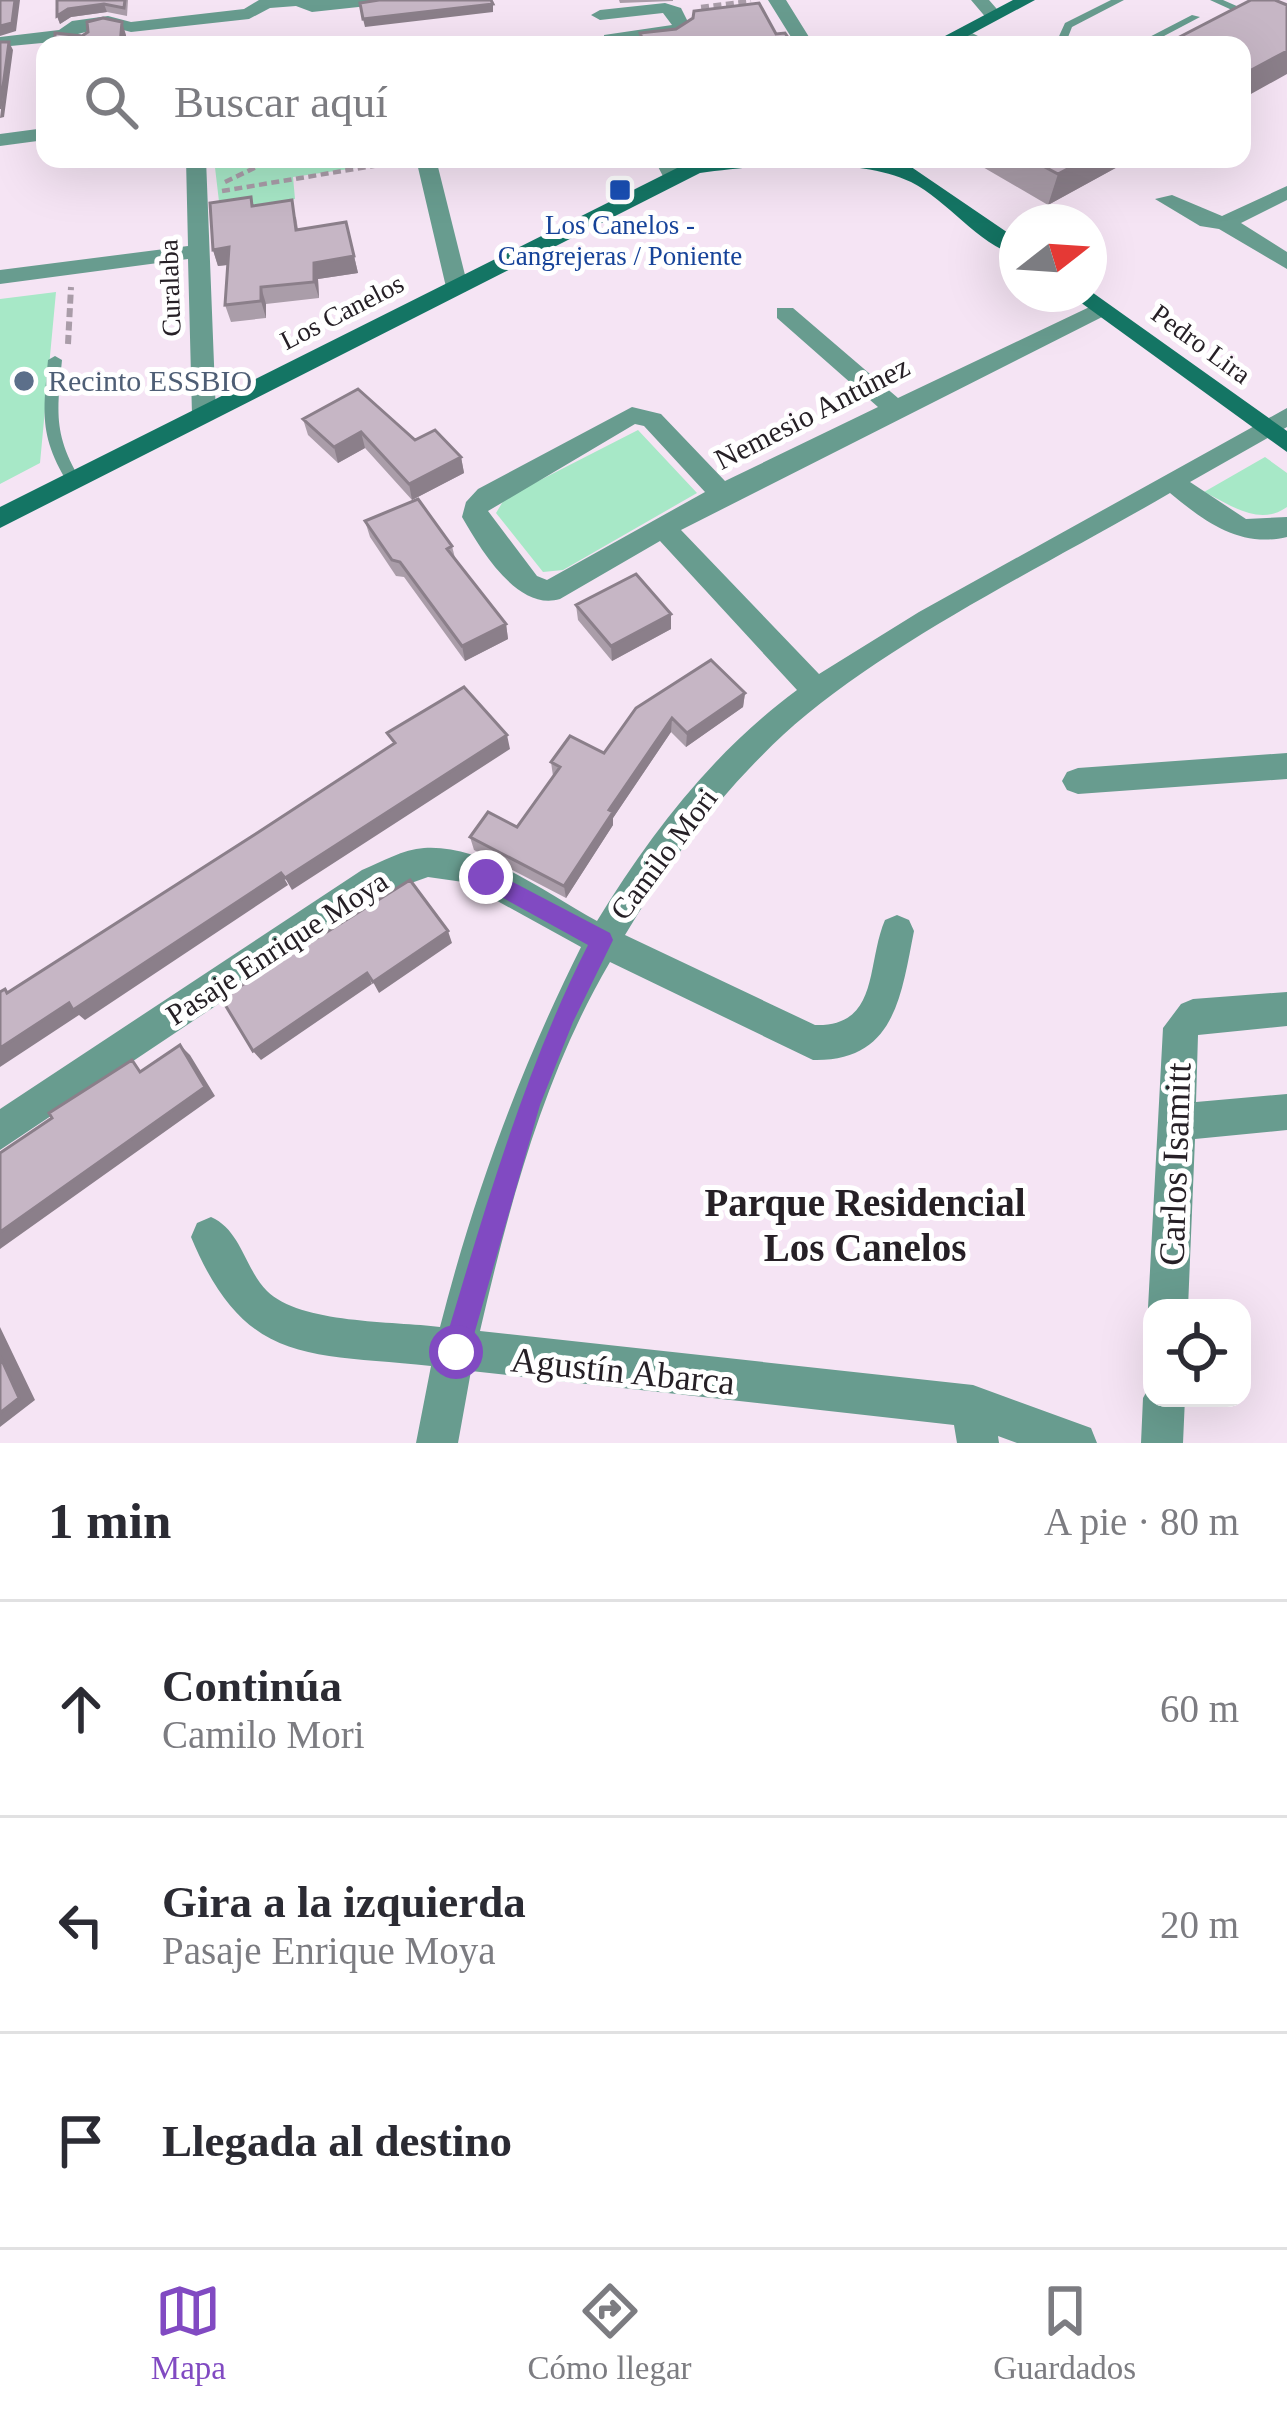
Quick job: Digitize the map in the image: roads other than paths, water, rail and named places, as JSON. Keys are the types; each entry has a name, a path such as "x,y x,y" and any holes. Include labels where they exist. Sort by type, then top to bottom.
{"main road":[{"path":"955,36 1026,0"},
{"path":"862,168 918,178"},
{"path":"904,168 999,236"},
{"name":"Los Canelos","path":"0,518 458,287 669,169"},
{"name":"Pedro Lira","path":"1106,312 1280,429"}],"street":[{"path":"118,36 131,27 193,10 276,20 298,17 312,7 377,0"},
{"path":"777,0 799,36"},
{"path":"980,0 994,16"},
{"path":"608,36 596,8 673,10 680,30 646,36"},
{"path":"0,42 36,38"},
{"path":"0,140 36,135"},
{"name":"Curalaba","path":"196,168 204,415"},
{"path":"424,168 458,287"},
{"path":"1226,223 1287,192"},
{"path":"1166,199 1208,221 1226,223 1287,262"},
{"path":"0,278 198,250"},
{"name":"Nemesio Antúnez","path":"722,494 652,420 632,415 487,496 475,509 475,517 527,584 541,591 559,588 722,494 1070,312"},
{"path":"784,313 893,407"},
{"name":"Camilo Mori","path":"437,1443 456,1352 528,1105 563,1017 602,940 658,852 694,807 772,726 929,619 1172,482 1280,429"},
{"path":"1172,482 1234,526 1256,532 1287,527"},
{"path":"663,528 817,692"},
{"path":"1078,781 1287,766"},
{"name":"Pasaje Enrique Moya","path":"0,1131 374,881 409,865 428,862 468,868 602,940 813,1042 827,1044 854,1039 876,1018 896,931"},
{"name":"Carlos Isamitt","path":"1168,1299 1179,1036 1186,1022 1202,1015 1287,1010"},
{"path":"1177,1122 1287,1112"},
{"name":"Agustín Abarca","path":"211,1237 253,1305 295,1331 1076,1443"},
{"path":"1162,1443 1164,1407"}],"lane":[{"path":"1064,36 1068,25 1119,0"},
{"path":"1215,0 1287,32"},
{"path":"1157,36 1195,17"},
{"path":"963,32 972,36"},
{"path":"55,360 50,435 55,454 74,481"}],"place":[{"name":"Los Canelos - Cangrejeras / Poniente","path":"620,190"},
{"name":"Recinto ESSBIO","path":"24,381"}],"district":[{"name":"Parque Residencial Los Canelos","path":"865,1224"}]}
